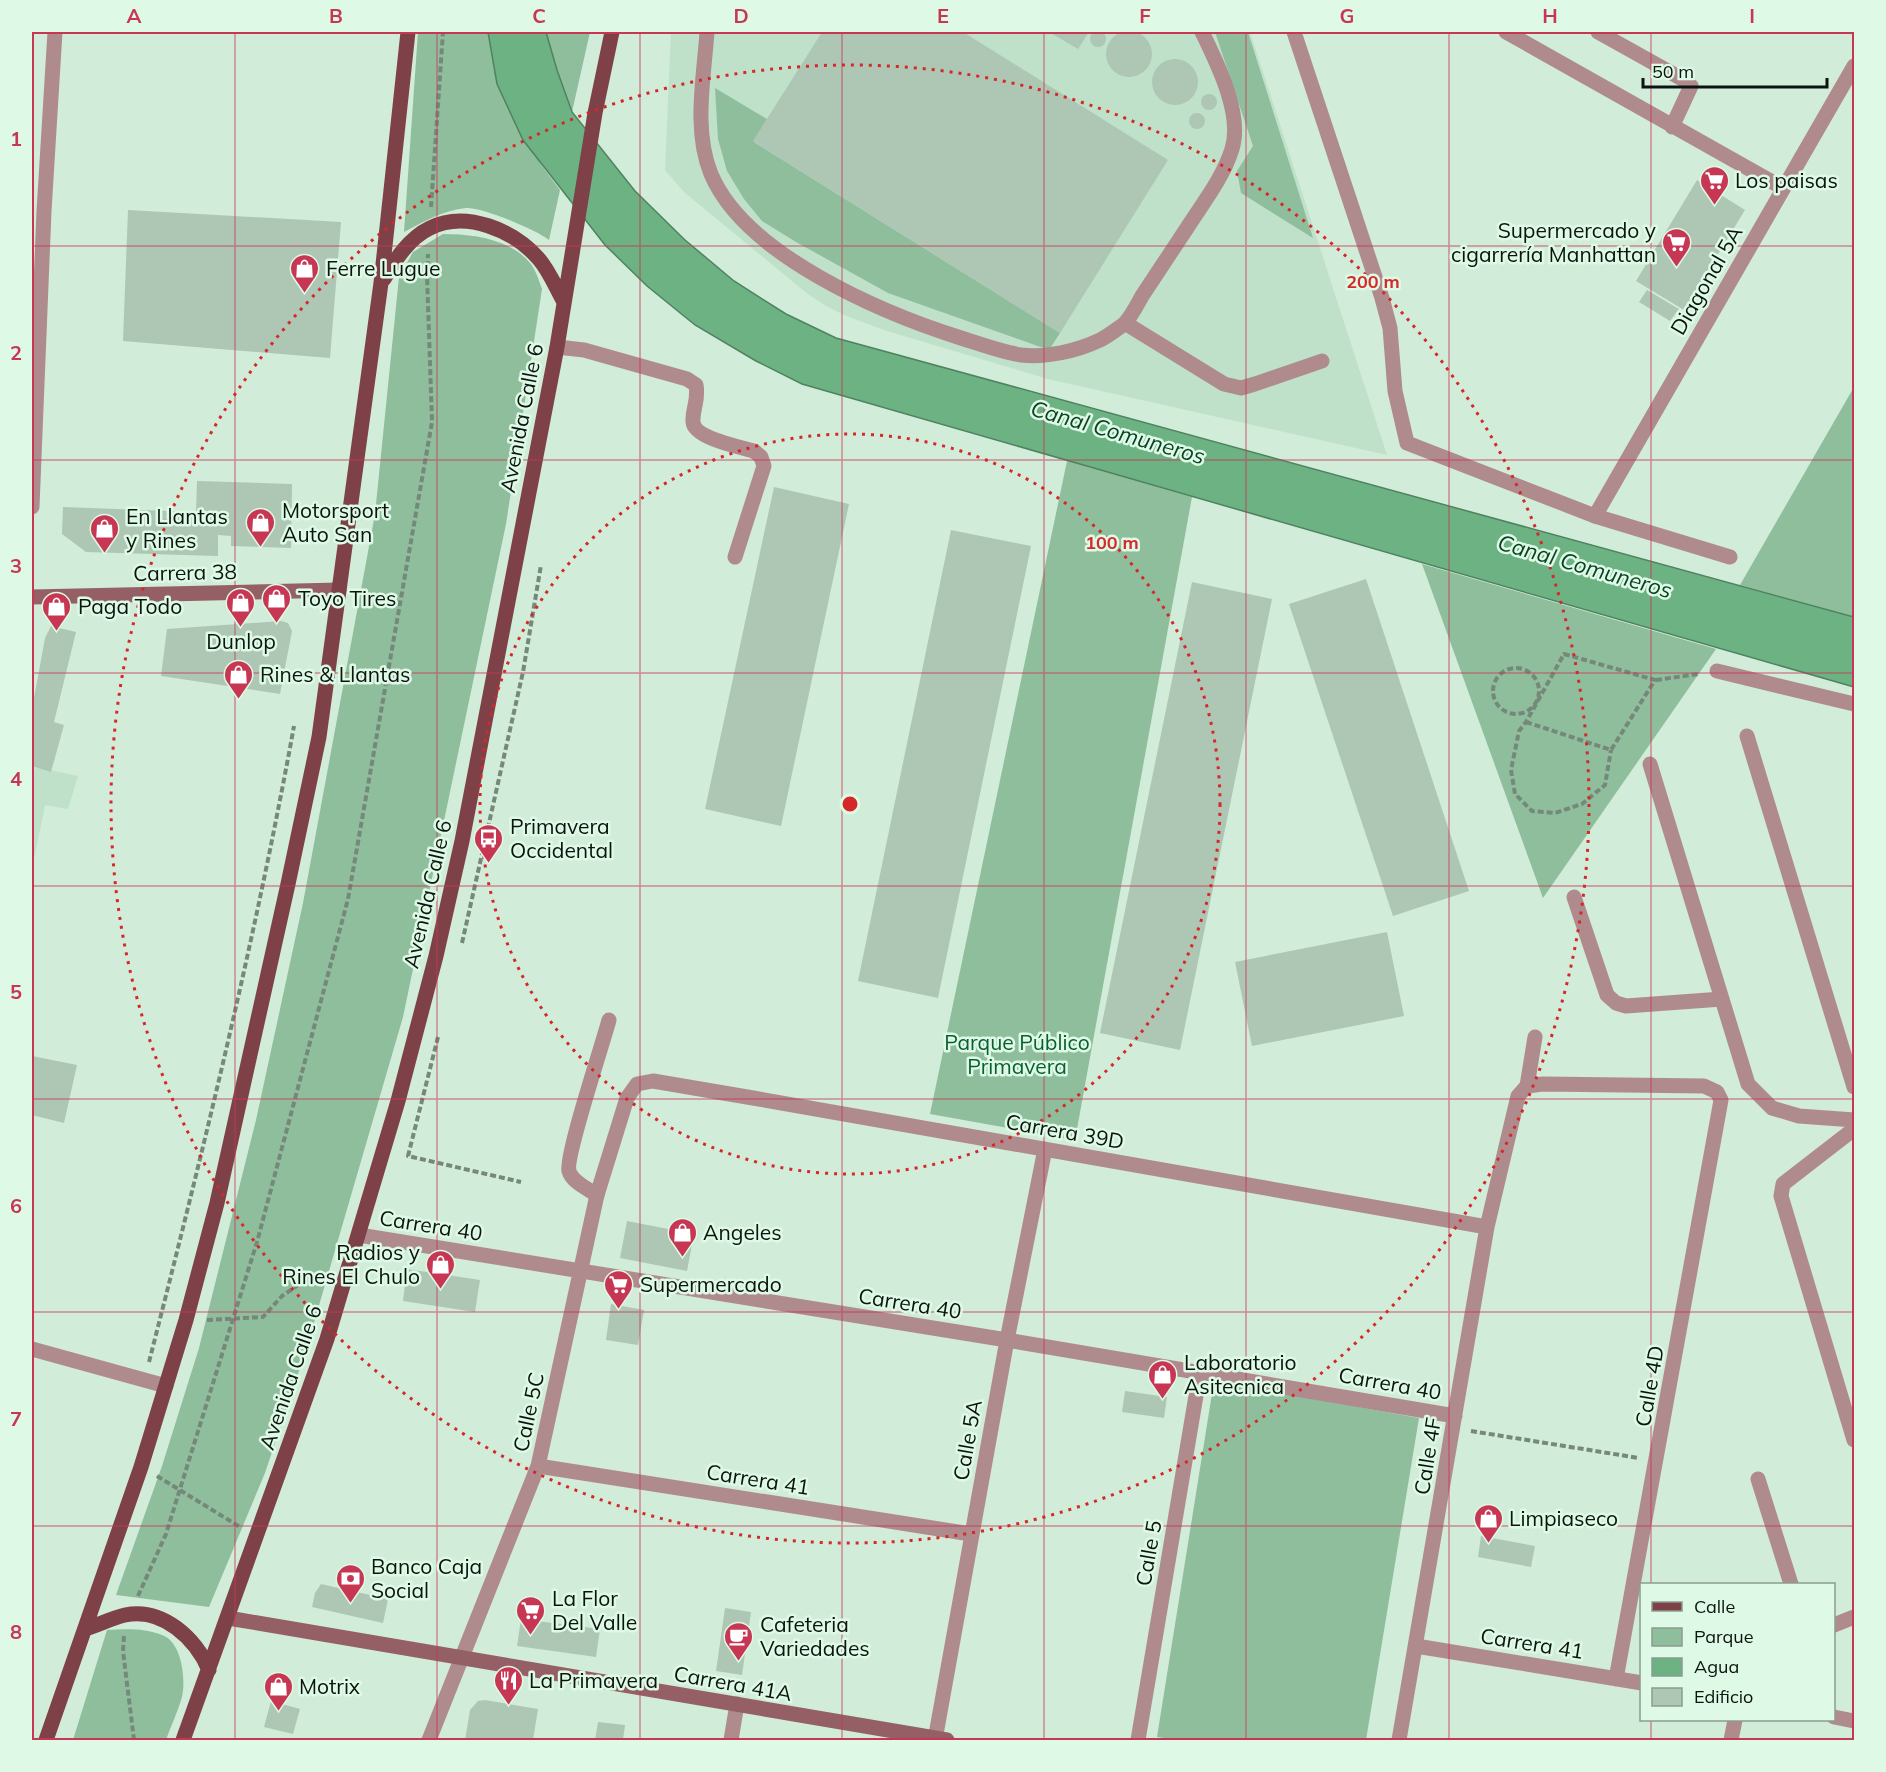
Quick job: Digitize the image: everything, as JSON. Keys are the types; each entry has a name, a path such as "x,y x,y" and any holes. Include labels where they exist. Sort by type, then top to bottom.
{"main road":[{"path":"46,1740 141,1467 186,1320 220,1192 288,884 319,737 381,283 408,32"},
{"name":"Avenida Calle 6","path":"183,1740 327,1339 401,1090 436,956 462,841 557,347 595,113 612,32"},
{"path":"381,283 405,247 430,228 455,222 479,224 507,233 525,245 540,260 564,302"},
{"path":"85,1629 126,1614 156,1618 183,1633 199,1650 209,1670"}],"street":[{"path":"32,507 38,213 55,32"},
{"path":"707,32 701,119 704,148 712,174 727,201 747,225 778,249 840,288 905,319 982,345 1021,355 1070,351 1100,340 1125,322 1220,177 1233,148 1234,116 1224,77 1202,32"},
{"path":"1294,32 1383,298 1390,328 1395,391 1407,443 1595,516 1730,557"},
{"path":"1506,32 1783,188"},
{"path":"1598,32 1691,86 1672,127"},
{"name":"Diagonal 5A","path":"1595,516 1854,66"},
{"path":"1125,322 1224,384 1241,387 1322,361"},
{"path":"557,347 584,350 687,379 696,385 698,397 693,421 695,429 702,435 754,451 760,457 764,466 735,557"},
{"name":"Carrera 38","path":"32,597 339,590"},
{"path":"1717,671 1854,704"},
{"path":"1747,736 1854,1087"},
{"path":"1650,764 1748,1084 1772,1108 1799,1116 1854,1120"},
{"path":"1574,897 1607,995 1616,1003 1626,1006 1722,999"},
{"path":"597,1195 571,1177 568,1168 609,1020"},
{"path":"1527,1086 1535,1037"},
{"name":"Carrera 39D","path":"637,1084 653,1081 1487,1227"},
{"name":"Calle 5C","path":"429,1740 538,1466 597,1195 627,1098 637,1084"},
{"name":"Calle 4D","path":"1527,1086 1543,1084 1704,1086 1717,1092 1721,1100 1616,1678"},
{"name":"Calle 4F","path":"1399,1740 1487,1227 1514,1108 1518,1096 1527,1086"},
{"path":"1854,1129 1783,1184 1781,1196 1854,1440"},
{"name":"Calle 5A","path":"939,1740 971,1534 1006,1340 1045,1149"},
{"name":"Carrera 40","path":"359,1235 1200,1372 1454,1422"},
{"path":"32,1349 166,1386"},
{"name":"Calle 5","path":"1138,1740 1200,1372"},
{"name":"Carrera 41","path":"538,1466 971,1534"},
{"path":"1758,1479 1791,1583"},
{"path":"1835,1624 1854,1617"},
{"name":"Carrera 41A","path":"228,1618 939,1740"},
{"name":"Carrera 41","path":"1416,1646 1640,1683"},
{"path":"731,1740 737,1704"},
{"path":"1835,1717 1854,1720"},
{"path":"1731,1740 1735,1721"}],"path":[{"path":"134,1740 123,1651 126,1614 135,1603 166,1534 180,1490 257,1242 348,899 432,422 427,275 443,32"},
{"path":"1655,680 1611,750 1605,785 1582,804 1556,813 1532,811 1515,794 1511,770 1519,731 1564,654 1655,680 1717,671"},
{"path":"1516,668 1530,673 1538,685 1536,704 1521,714 1513,714 1500,707 1495,700 1494,693 1498,678 1503,673 1516,668"},
{"path":"1526,722 1611,750"},
{"path":"145,1380 218,1089 276,823 294,726"},
{"path":"408,1156 521,1182"},
{"path":"162,1314 186,1320 263,1317 282,1296 307,1279 347,1275"},
{"name":"Carrera 40","path":"1454,1422 1657,1461"},
{"path":"141,1467 255,1537"}],"shaded area":[{"path":"671,32 1250,32 1387,455 1048,379 887,331 826,306 809,295 684,192 665,170"},
{"path":"35,767 78,776 68,809 45,805 32,869 32,783"}],"green space":[{"path":"418,32 488,32 497,84 542,166 560,190 549,240 509,220 484,211 466,208 442,214 404,232"},
{"path":"546,32 590,32 572,112 557,70"},
{"path":"1215,32 1248,32 1313,238 1241,193 1237,171 1253,146"},
{"path":"715,88 767,119 754,142 1060,333 1049,350 888,293 762,221 744,199 727,171 718,139"},
{"path":"443,234 478,237 512,248 532,266 542,289 506,524 403,1017 306,1350 265,1473 209,1607 116,1595 162,1466 199,1348 256,1120 303,903 375,514 399,277 413,252"},
{"path":"1854,387 1854,617 1740,585"},
{"name":"Parque Público Primavera","path":"1067,461 1192,497 1075,1140 930,1114"},
{"path":"1422,564 1716,649 1543,898"},
{"path":"1214,1381 1419,1418 1366,1740 1178,1740 1157,1737"},
{"path":"107,1630 149,1631 162,1635 174,1645 183,1671 183,1689 166,1740 73,1740"}],"water":[{"name":"Canal Comuneros","path":"488,32 546,32 572,112 635,191 685,240 734,281 786,314 836,338 1854,617 1854,687 802,384 756,361 695,325 647,286 605,245 523,140 497,84"}],"building":[{"path":"1095,31 1101,31 1106,39 1104,45 1095,47 1090,42 1090,36"},
{"path":"1129,31 1145,38 1152,54 1145,70 1129,77 1113,70 1106,54 1113,38"},
{"path":"822,32 963,32 1168,160 1060,333 753,141"},
{"path":"1049,32 1089,32 1078,49"},
{"path":"1175,59 1191,66 1198,82 1191,98 1175,105 1159,98 1152,82 1159,66"},
{"path":"1206,94 1212,94 1217,102 1215,108 1206,110 1201,105 1201,99"},
{"path":"1194,113 1200,113 1205,121 1203,127 1194,129 1189,124 1189,118"},
{"path":"1697,180 1745,210 1684,310 1636,281"},
{"path":"128,210 341,222 330,358 123,341"},
{"path":"1647,290 1679,309 1670,321 1639,302"},
{"path":"197,481 292,484 291,548 231,546 231,536 218,535 218,556 86,552 62,534 63,507 196,512"},
{"path":"774,487 849,504 781,826 705,809"},
{"path":"951,530 1031,546 938,998 858,981"},
{"path":"1366,579 1469,891 1393,916 1289,604"},
{"path":"1192,582 1272,599 1180,1050 1100,1033"},
{"path":"281,621 288,623 292,631 280,694 161,676 167,629"},
{"path":"51,626 76,632 54,722 64,725 51,772 32,766 32,709 45,638"},
{"path":"1387,932 1404,1016 1252,1046 1235,962"},
{"path":"32,1056 77,1065 64,1123 32,1115"},
{"path":"627,1221 694,1234 687,1271 620,1258"},
{"name":"Radios y Rines El Chulo","path":"407,1269 480,1280 475,1312 403,1301"},
{"path":"611,1304 644,1310 638,1345 606,1340"},
{"path":"1125,1391 1167,1397 1164,1418 1122,1412"},
{"path":"1481,1536 1535,1546 1531,1567 1478,1557"},
{"name":"Banco Caja Social","path":"321,1584 388,1599 383,1623 312,1607 315,1593"},
{"path":"725,1608 751,1612 742,1675 716,1671"},
{"path":"521,1619 600,1629 596,1657 517,1646"},
{"path":"485,1700 538,1709 533,1740 465,1740 470,1710 478,1701"},
{"path":"271,1701 300,1709 293,1734 264,1727"},
{"path":"598,1722 625,1725 623,1740 595,1740"}],"place":[{"name":"Los paisas","path":"1714,206"},
{"name":"Supermercado y cigarrería Manhattan","path":"1677,268"},
{"name":"Ferre Lugue","path":"305,294"},
{"name":"Motorsport Auto San","path":"261,548"},
{"name":"En Llantas y Rines","path":"105,554"},
{"name":"Toyo Tires","path":"277,624"},
{"name":"Dunlop","path":"241,628"},
{"name":"Paga Todo","path":"57,632"},
{"name":"Rines & Llantas","path":"239,700"},
{"name":"Primavera Occidental","path":"489,864"},
{"name":"Angeles","path":"682,1258"},
{"name":"Radios y Rines El Chulo","path":"441,1290"},
{"name":"Supermercado","path":"619,1310"},
{"name":"Laboratorio Asitecnica","path":"1163,1400"},
{"name":"Limpiaseco","path":"1488,1544"},
{"name":"Banco Caja Social","path":"350,1604"},
{"name":"La Flor Del Valle","path":"531,1636"},
{"name":"Cafeteria Variedades","path":"739,1662"},
{"name":"La Primavera","path":"508,1706"},
{"name":"Motrix","path":"278,1712"}]}
